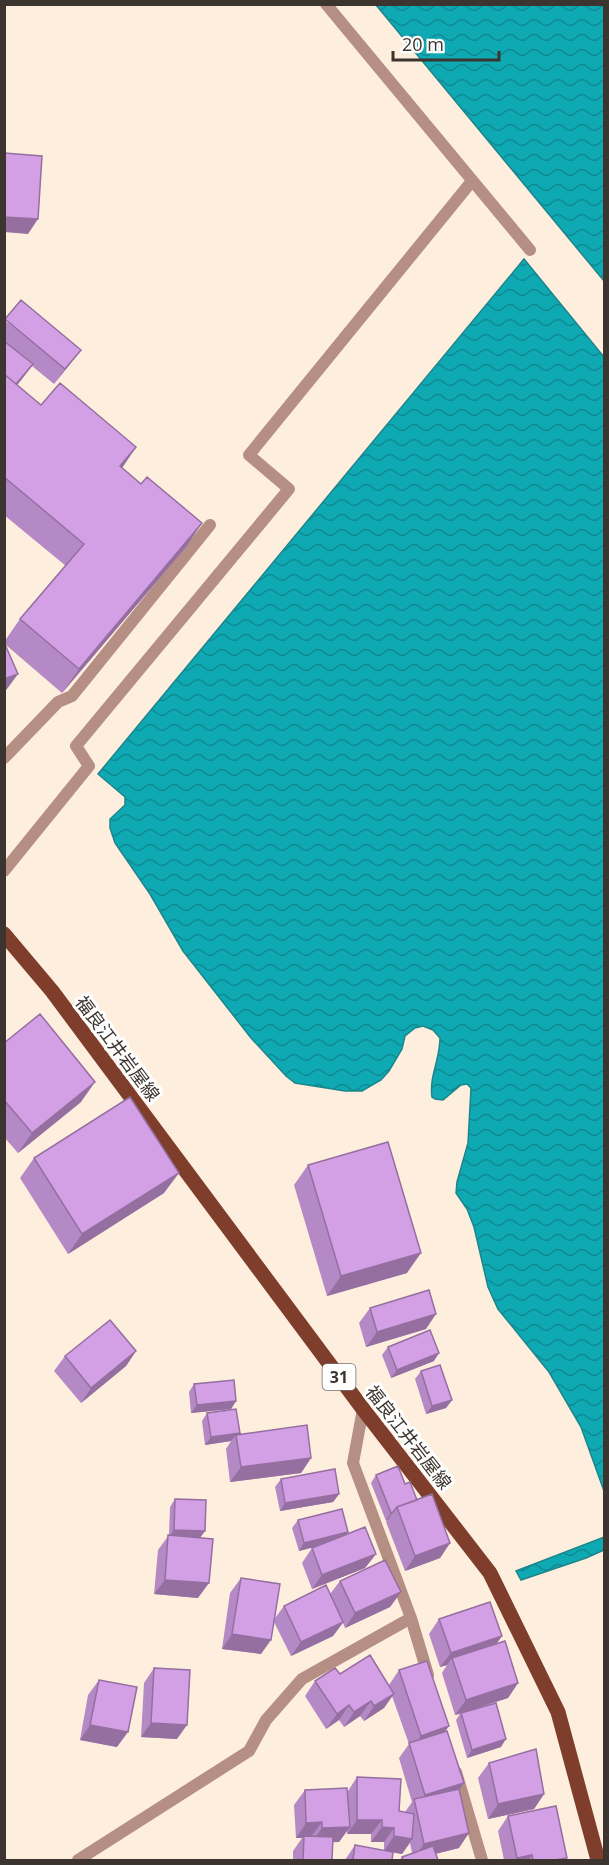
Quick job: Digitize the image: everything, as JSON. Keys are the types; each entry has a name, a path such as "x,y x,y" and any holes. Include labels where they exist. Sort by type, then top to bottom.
{"main road":[{"name":"福良江井岩屋線","path":"4,934 52,991 363,1409 490,1573 558,1712 598,1860"}],"street":[{"path":"326,4 530,250"},
{"path":"4,871 89,766 76,746 289,489 249,455 472,181"},
{"path":"4,758 58,702 72,696 210,525"},
{"path":"363,1409 353,1463 411,1618 431,1686"},
{"path":"78,1860 249,1751 266,1720 302,1679 411,1618"},
{"path":"451,1755 482,1860"}],"water":[{"path":"376,5 604,5 604,281"},
{"path":"524,259 604,357 604,1491 581,1427 549,1372 498,1309 488,1287 474,1227 467,1209 456,1193 468,1143 471,1088 467,1084 461,1085 443,1100 432,1097 431,1089 440,1038 433,1030 423,1026 415,1028 405,1036 402,1049 389,1071 381,1080 362,1091 345,1091 295,1083 251,1038 183,951 150,894 115,843 110,828 110,819 125,805 125,797 98,774"},
{"path":"604,1537 604,1550 586,1558 521,1580 516,1571"}],"building":[{"path":"4,153 42,156 38,219 4,217"},
{"path":"21,300 81,350 65,369 5,319"},
{"path":"4,341 33,364 16,384 4,374"},
{"path":"4,374 41,405 60,383 136,447 120,466 141,484 147,477 202,523 79,669 20,619 84,544 4,477"},
{"path":"4,642 18,674 4,679"},
{"path":"40,1014 95,1082 32,1133 4,1100 4,1043"},
{"path":"130,1097 179,1173 82,1234 34,1158"},
{"path":"388,1142 421,1253 341,1276 308,1165"},
{"path":"429,1290 436,1314 377,1332 370,1308"},
{"path":"110,1320 136,1351 91,1388 65,1356"},
{"path":"430,1330 439,1353 397,1370 388,1347"},
{"path":"440,1365 452,1400 432,1406 421,1371"},
{"path":"234,1380 236,1401 197,1405 194,1384"},
{"path":"236,1409 240,1433 211,1437 207,1413"},
{"path":"307,1425 311,1458 241,1467 236,1435"},
{"path":"398,1466 405,1484 410,1482 417,1500 397,1507 391,1513 376,1475"},
{"path":"335,1469 339,1494 285,1503 281,1479"},
{"path":"432,1494 450,1543 415,1556 397,1507"},
{"path":"175,1499 206,1500 205,1531 174,1530"},
{"path":"342,1509 348,1532 304,1543 298,1520"},
{"path":"365,1527 376,1554 322,1575 312,1548"},
{"path":"168,1535 213,1539 209,1583 165,1580"},
{"path":"385,1560 401,1592 355,1613 340,1581"},
{"path":"241,1578 280,1584 271,1640 232,1634"},
{"path":"326,1585 343,1622 301,1642 284,1606"},
{"path":"490,1602 502,1636 451,1653 439,1619"},
{"path":"505,1641 518,1683 466,1700 452,1658"},
{"path":"370,1655 394,1694 374,1706 371,1701 354,1712 349,1705 337,1714 315,1681 335,1668 340,1674"},
{"path":"427,1661 449,1726 421,1736 399,1670"},
{"path":"154,1668 190,1670 187,1725 151,1723"},
{"path":"99,1680 137,1687 128,1732 90,1725"},
{"path":"496,1703 506,1739 472,1750 461,1713"},
{"path":"447,1731 464,1783 425,1795 409,1743"},
{"path":"536,1749 544,1794 498,1804 489,1763"},
{"path":"357,1777 401,1779 399,1811 414,1814 412,1839 394,1836 394,1828 382,1827 382,1820 357,1820"},
{"path":"347,1788 350,1827 322,1828 322,1822 306,1823 305,1790"},
{"path":"459,1789 469,1833 424,1844 414,1799"},
{"path":"556,1806 567,1858 533,1860 532,1855 517,1858 508,1816"},
{"path":"304,1836 333,1837 332,1860 303,1860"},
{"path":"355,1845 393,1852 392,1860 353,1860"},
{"path":"433,1846 438,1860 403,1860 402,1857"}]}
